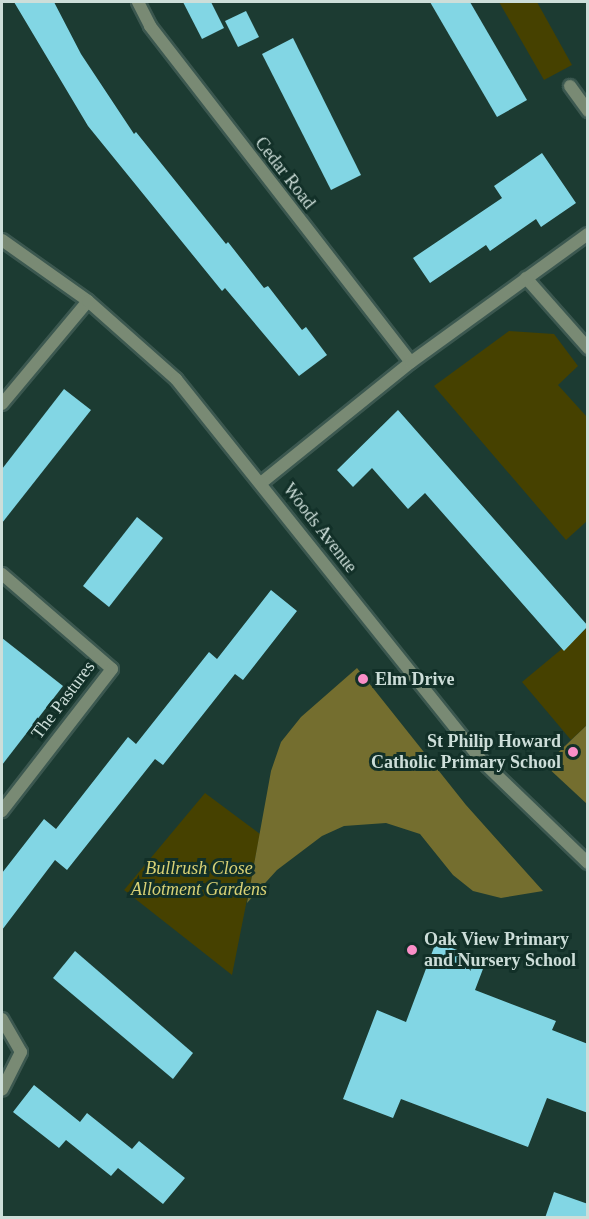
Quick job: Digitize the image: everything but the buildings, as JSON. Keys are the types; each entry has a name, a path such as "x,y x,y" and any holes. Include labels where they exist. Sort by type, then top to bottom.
{"street":[{"name":"Cedar Road","path":"138,2 150,26 411,362"},
{"path":"570,86 588,111"},
{"path":"261,483 411,362 588,234"},
{"name":"Woods Avenue","path":"2,240 88,301 176,380 482,761 588,863"},
{"path":"526,278 588,348"},
{"path":"2,404 88,301"},
{"name":"The Pastures","path":"2,574 112,669 2,811"},
{"path":"2,1019 21,1052 2,1090"}],"green space":[{"path":"499,2 537,2 572,65 544,80"},
{"path":"509,331 554,334 578,366 558,385 587,417 587,521 566,540 434,386"},
{"path":"587,628 587,725 571,740 522,682"},
{"name":"Bullrush Close Allotment Gardens","path":"205,793 260,834 232,975 124,890"}],"shaded area":[{"path":"357,668 466,805 543,891 501,898 473,891 453,875 420,834 386,823 344,826 322,836 277,870 247,903 271,771 281,742 301,717"},
{"name":"St Philip Howard Catholic Primary School","path":"587,725 587,804 545,765"}],"place":[{"name":"Elm Drive","path":"363,679"},
{"name":"St Philip Howard Catholic Primary School","path":"573,752"},
{"name":"Oak View Primary and Nursery School","path":"412,950"}]}
